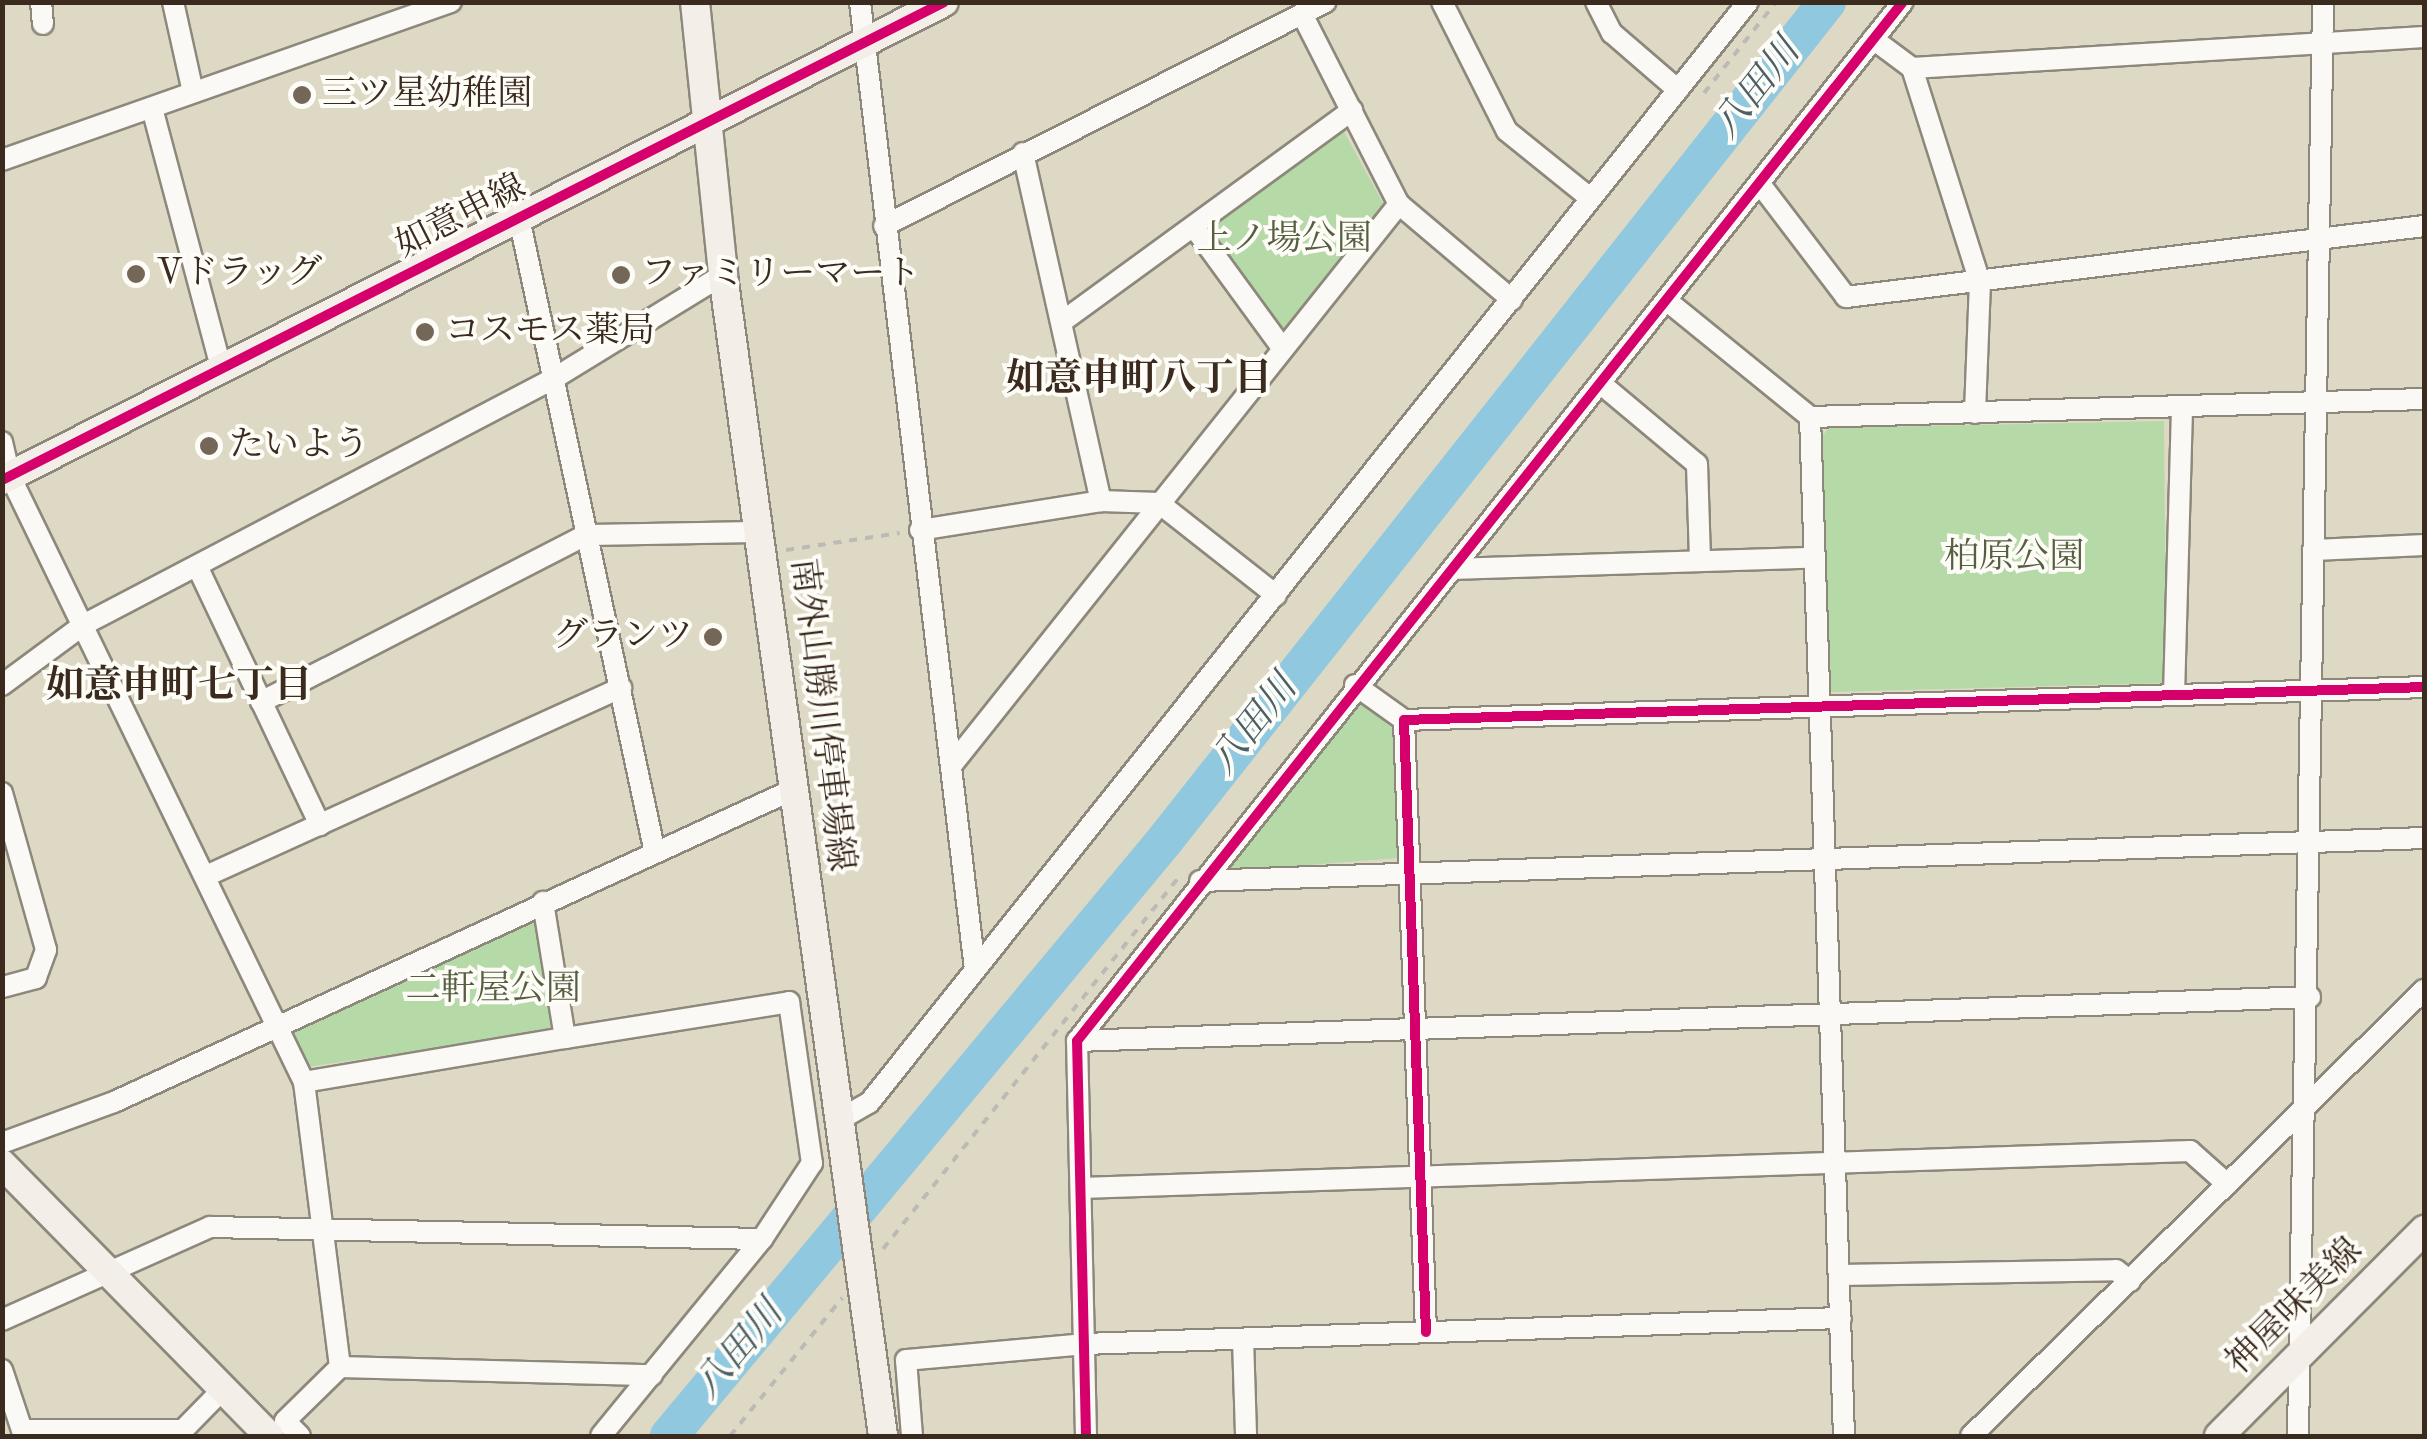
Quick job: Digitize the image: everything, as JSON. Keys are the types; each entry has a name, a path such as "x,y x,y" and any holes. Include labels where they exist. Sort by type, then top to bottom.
{"main road":[{"name":"南外山勝川停車場線","path":"696,2 722,275 883,1436"},
{"name":"如意申線","path":"6,478 706,127 944,2"},
{"path":"2,1164 269,1436"},
{"name":"神屋味美線","path":"2218,1436 2424,1230"}],"street":[{"path":"173,2 193,92"},
{"path":"2,160 451,2"},
{"path":"860,2 975,969"},
{"path":"884,226 1325,2"},
{"path":"1442,2 1508,131 1590,198"},
{"path":"1596,2 1612,33 1678,90"},
{"path":"839,1120 869,1103 1748,2"},
{"path":"1086,1436 1076,1041 1903,2"},
{"path":"2298,1436 2310,998 2313,406 2323,2"},
{"path":"1302,14 1399,204 1512,300"},
{"path":"1912,68 2424,37"},
{"path":"1873,40 1912,68 1980,282 1975,413"},
{"path":"152,108 221,368"},
{"path":"1063,321 1352,110"},
{"path":"1024,153 1101,501"},
{"path":"1760,184 1846,297 2424,226"},
{"path":"951,766 1399,204"},
{"path":"518,218 655,853"},
{"path":"1194,227 1283,349"},
{"path":"2,685 83,625 554,379 722,275"},
{"path":"1666,300 1810,417 2182,410 2424,399"},
{"path":"1600,383 1697,464 1700,561"},
{"path":"2174,696 2182,410"},
{"path":"1810,417 1844,1436"},
{"path":"2,442 6,478 83,625 304,1082 340,1366"},
{"path":"920,530 1101,501 1159,503 1276,595"},
{"path":"261,702 586,535 760,543"},
{"path":"2313,550 2424,545"},
{"path":"1453,568 1813,558"},
{"path":"197,566 320,825"},
{"path":"1356,686 1404,720 2424,688"},
{"path":"206,876 621,688"},
{"path":"1404,720 1426,1332"},
{"path":"2,1143 114,1102 274,1022 792,790"},
{"path":"2,792 10,853 46,950 36,978 2,987"},
{"path":"1200,881 2424,838"},
{"path":"543,902 565,1038"},
{"path":"1971,1436 2227,1184 2308,1112 2424,990"},
{"path":"1076,1041 1415,1026 2310,998"},
{"path":"304,1082 790,1002 812,1162 762,1239 601,1436"},
{"path":"1082,1188 2190,1151 2227,1184"},
{"path":"2,1320 210,1227 762,1239"},
{"path":"1840,1275 2116,1270 2130,1282"},
{"path":"912,1436 906,1360 1084,1344 1841,1318"},
{"path":"1243,1339 1246,1436"},
{"path":"300,1436 285,1421 340,1366 652,1375"},
{"path":"2,1370 22,1430 183,1433 222,1390"}],"path":[{"path":"760,543 920,530"}],"green space":[{"name":"上ノ場公園","path":"1341,126 1385,207 1289,328 1279,328 1209,225"},
{"name":"柏原公園","path":"2164,421 2166,683 1831,692 1822,436 1829,428"},
{"path":"1360,700 1394,730 1398,858 1233,871 1226,858"},
{"name":"二軒屋公園","path":"530,917 539,921 551,1031 307,1067 292,1025"}],"waterway":[{"name":"八田川","path":"669,1436 1165,840 1827,2"}],"cycle path":[{"path":"2,480 944,2"},
{"path":"1086,1436 1077,1041 1903,2"},
{"path":"1426,1332 1404,720 2424,687"}],"place":[{"name":"三ツ星幼稚園","path":"302,95"},
{"name":"Vドラッグ","path":"136,274"},
{"name":"ファミリーマート","path":"621,275"},
{"name":"コスモス薬局","path":"425,332"},
{"name":"たいよう","path":"209,446"},
{"name":"グランツ","path":"713,637"}],"district":[{"name":"如意申町八丁目","path":"1139,381"},
{"name":"如意申町七丁目","path":"179,688"}]}
